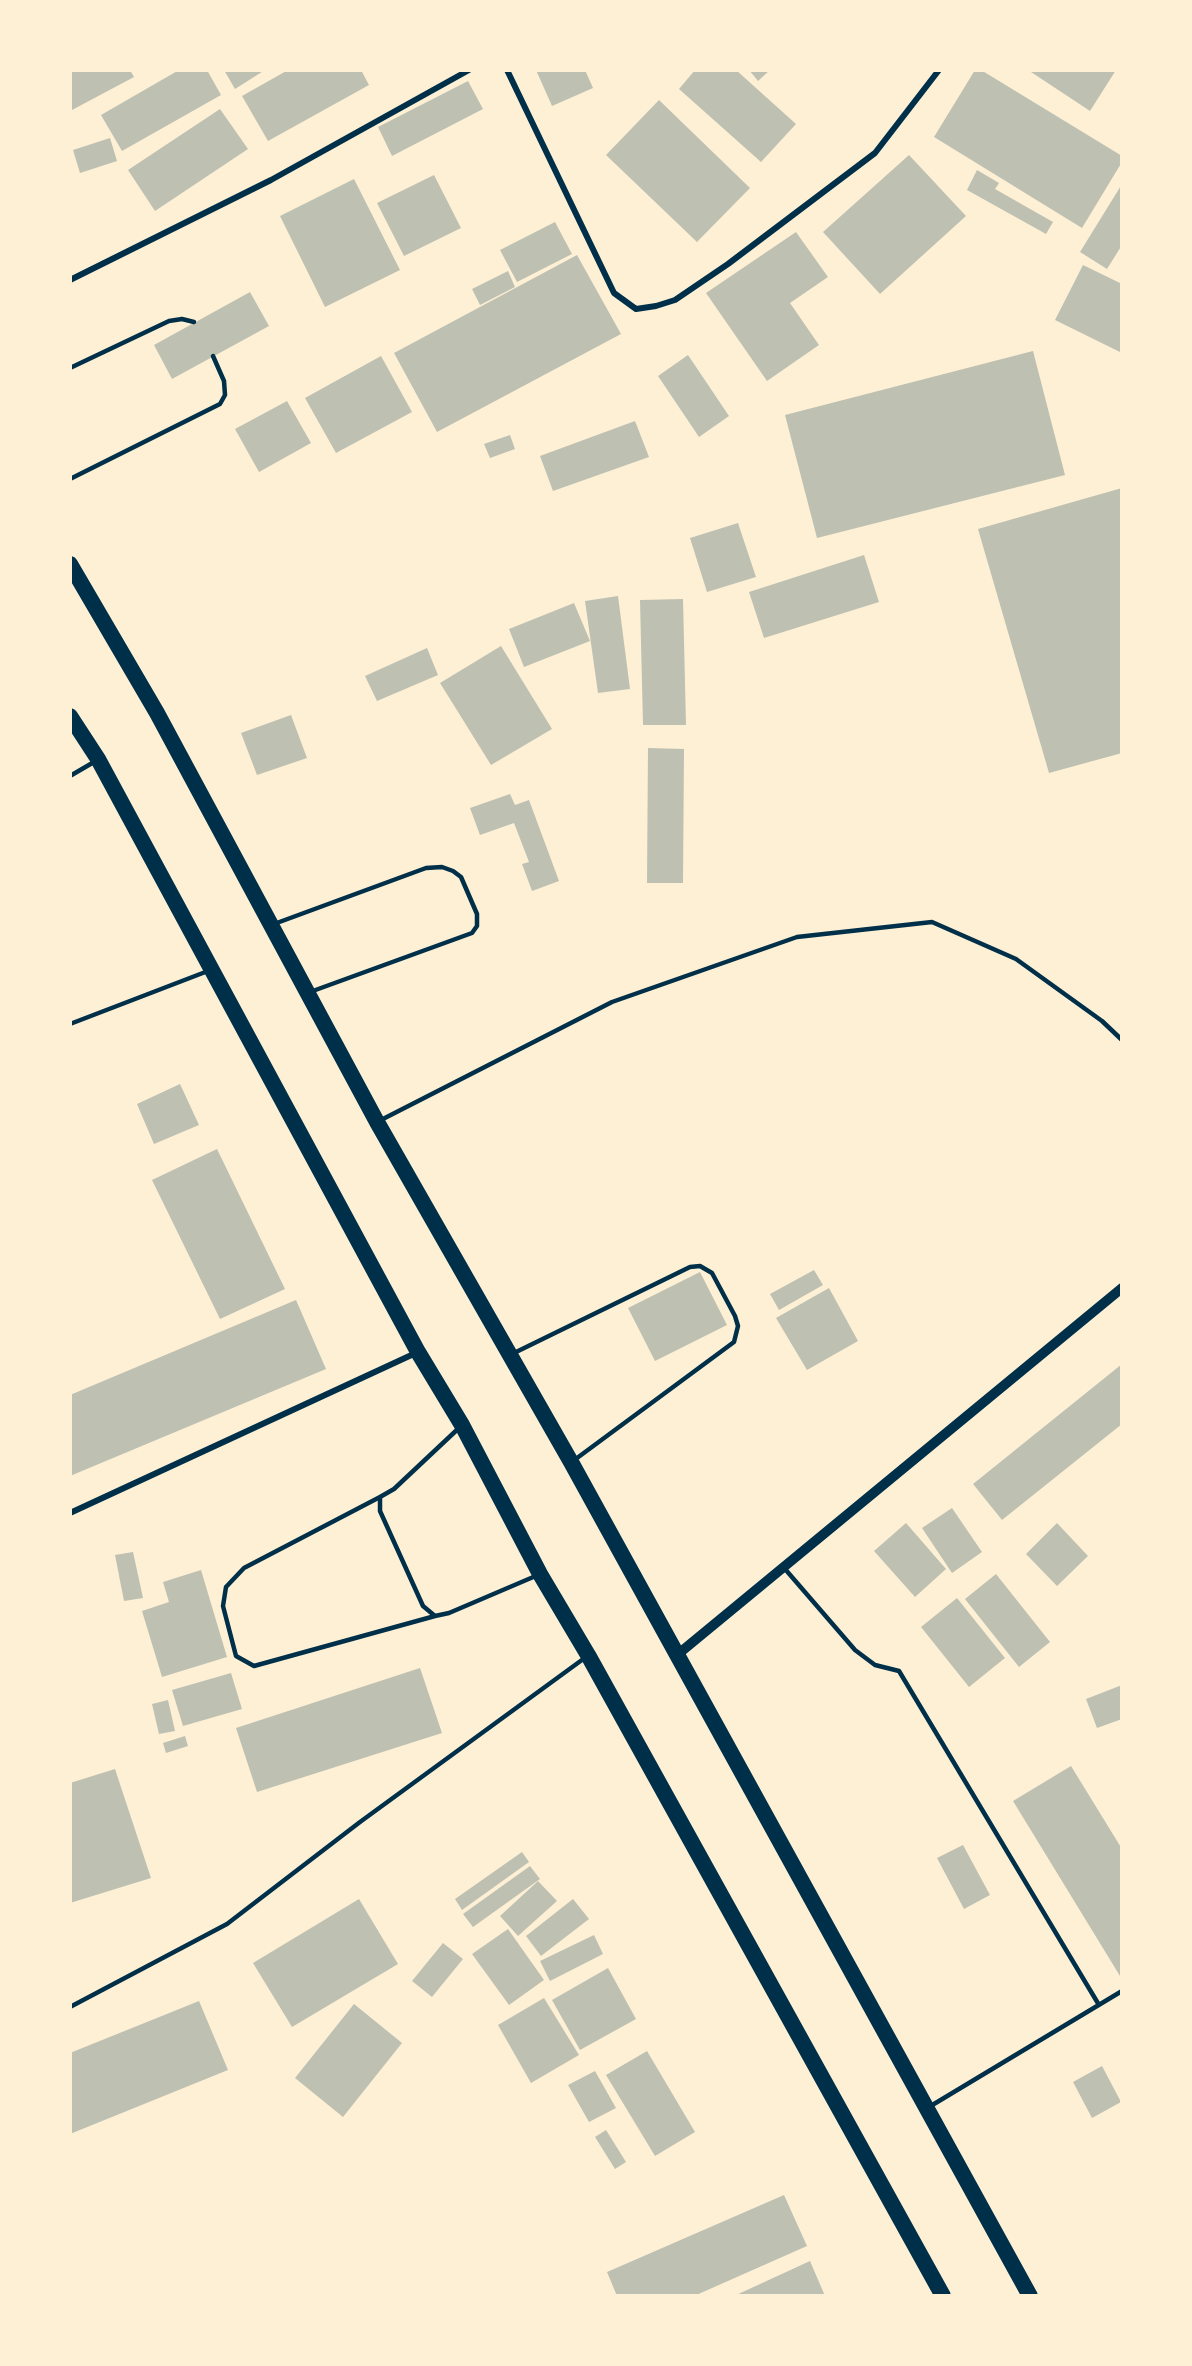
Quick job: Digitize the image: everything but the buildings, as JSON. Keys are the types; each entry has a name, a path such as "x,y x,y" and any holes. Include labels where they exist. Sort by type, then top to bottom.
{"highway":[{"path":"70,564 157,713 376,1122 508,1356 571,1462 1030,2295"},
{"path":"70,716 98,759 418,1352 462,1425 540,1574 588,1655 943,2295"}],"street":[{"path":"70,280 271,180 470,70"},
{"path":"507,70 614,293 636,309 675,300 728,264 875,153 939,70"},
{"path":"677,1655 1122,1288"},
{"path":"70,1513 418,1352"}],"lane":[{"path":"70,368 169,321 182,319 194,322"},
{"path":"70,479 220,404 225,395 224,381 213,356"},
{"path":"70,776 98,759"},
{"path":"271,925 426,868 442,867 461,877 477,914 477,926 471,933 308,993"},
{"path":"376,1122 612,1002 797,936 932,922 1016,960 1102,1021 1122,1040"},
{"path":"70,1024 212,969"},
{"path":"508,1356 690,1267 700,1266 712,1273 735,1316 738,1326 734,1342 571,1462"},
{"path":"462,1425 394,1489 244,1568 226,1587 223,1606 236,1656 254,1666 449,1613 540,1574"},
{"path":"380,1497 380,1511 423,1606 435,1616"},
{"path":"783,1567 855,1650 875,1665 899,1671 1099,2005"},
{"path":"70,2007 227,1924 360,1822 588,1655"},
{"path":"926,2109 1122,1991"}]}
